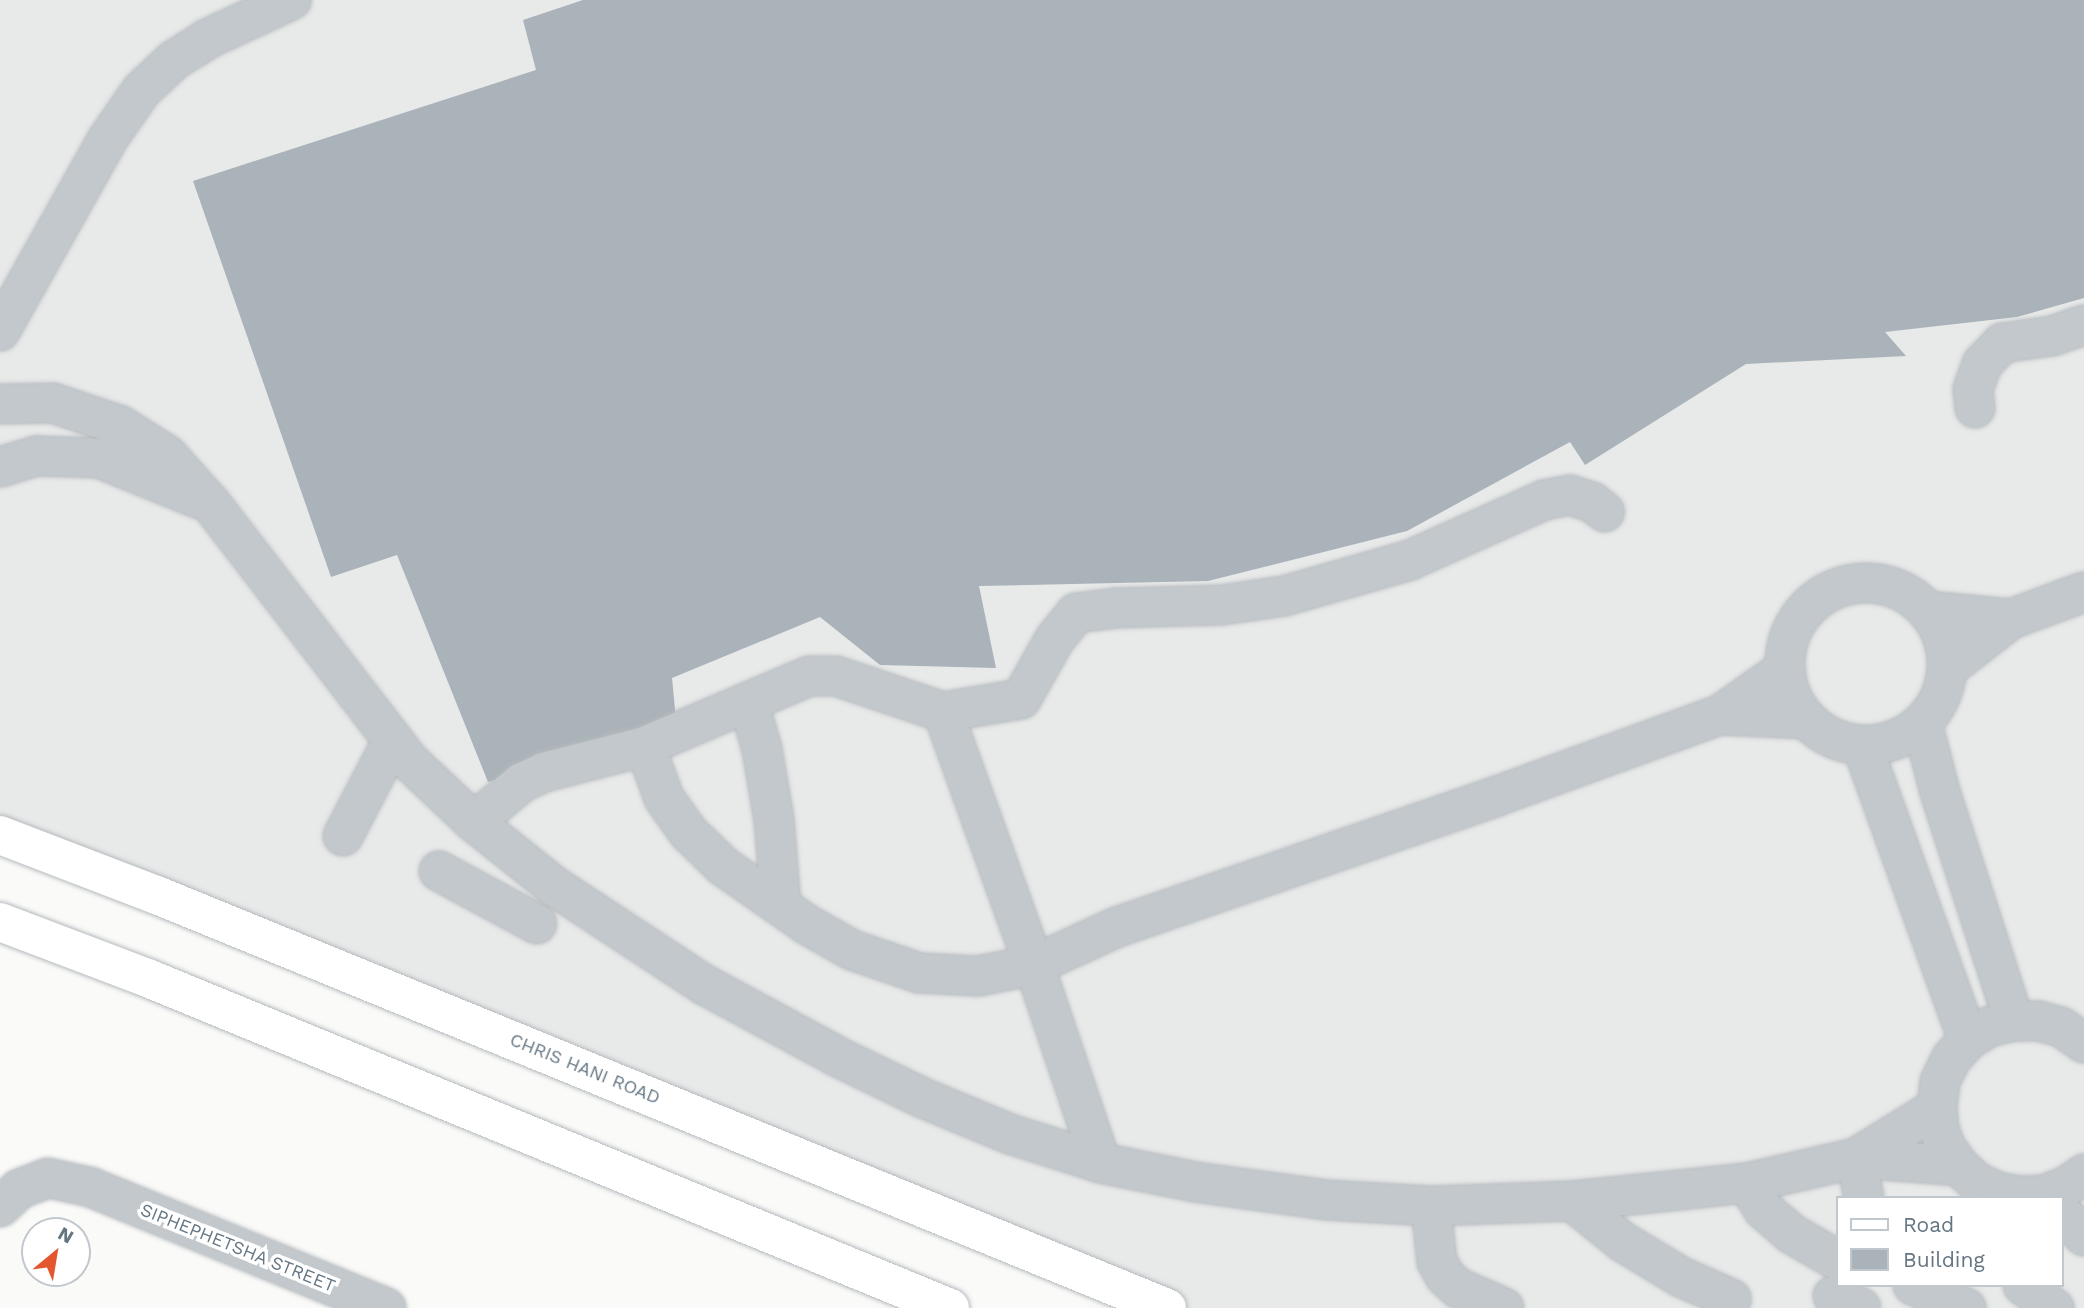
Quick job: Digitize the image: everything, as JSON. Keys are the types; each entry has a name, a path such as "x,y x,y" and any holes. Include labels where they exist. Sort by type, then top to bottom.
{"main road":[{"name":"CHRIS HANI ROAD","path":"8,832 1167,1308"},
{"path":"4,924 176,989 950,1308"}],"street":[{"path":"0,331 107,140 141,91 174,60 207,39 291,0"},
{"path":"1975,408 1973,389 1979,371 2003,343 2052,336 2084,326"},
{"path":"0,404 53,404 121,426 167,455 211,503 408,760 474,822 554,886 705,985 923,1098 1010,1134 1101,1163 1195,1182 1326,1200 1431,1206 1572,1201 1747,1183 1856,1158 1959,1166"},
{"path":"0,466 37,456 99,458 211,503"},
{"path":"474,822 522,782 544,772 645,746 749,704 809,676 836,676 943,712 1021,699 1055,639 1076,613 1114,608 1222,605 1284,596 1410,560 1544,500 1570,495 1592,502 1605,512"},
{"path":"1868,583 1890,587 1910,596 1927,611 1946,648 1948,668 1935,708 1922,723 1904,736 1884,744 1862,745 1832,737 1807,719 1792,696 1785,669 1787,646 1794,626 1808,608 1825,594 1846,586 1868,583"},
{"path":"1948,668 2011,619 2084,592"},
{"path":"1927,611 2011,619"},
{"path":"645,746 664,798 688,832 723,866 852,950 919,973 978,976 1034,965 1118,927 1497,796 1720,715 1785,669"},
{"path":"749,704 762,749 774,820 781,906"},
{"path":"943,712 1034,965 1101,1163"},
{"path":"1720,715 1807,719"},
{"path":"1922,723 1940,792 2014,1020"},
{"path":"343,836 393,740"},
{"path":"1862,745 1968,1040"},
{"path":"439,871 537,924"},
{"path":"2020,1196 1997,1192 1976,1182 1959,1166 1942,1139 1937,1108 1940,1082 1951,1059 1968,1040 1989,1027 2014,1020 2038,1021 2061,1027 2084,1043"},
{"path":"1856,1158 1937,1108"},
{"path":"1856,1158 1864,1196"},
{"path":"2057,1196 2084,1174"},
{"name":"SIPHEPHETSHA STREET","path":"0,1207 19,1189 48,1178 90,1187 386,1308"},
{"path":"1747,1183 1763,1209 1792,1234 1839,1291"},
{"path":"1572,1201 1623,1242 1681,1277 1731,1299"},
{"path":"1431,1206 1437,1262 1445,1276 1458,1288 1504,1308"},
{"path":"2063,1214 2084,1236"},
{"path":"1918,1287 1966,1308"},
{"path":"2026,1287 2054,1308"}],"shaded area":[{"path":"0,0 2084,0 2084,1308 1186,1308 0,826"}],"building":[{"path":"583,0 2084,0 2084,298 2017,317 1885,332 1906,356 1746,364 1585,465 1570,442 1407,531 1208,581 979,586 996,668 880,665 820,617 672,678 677,730 488,782 397,555 331,577 193,181 536,70 523,20"}]}
